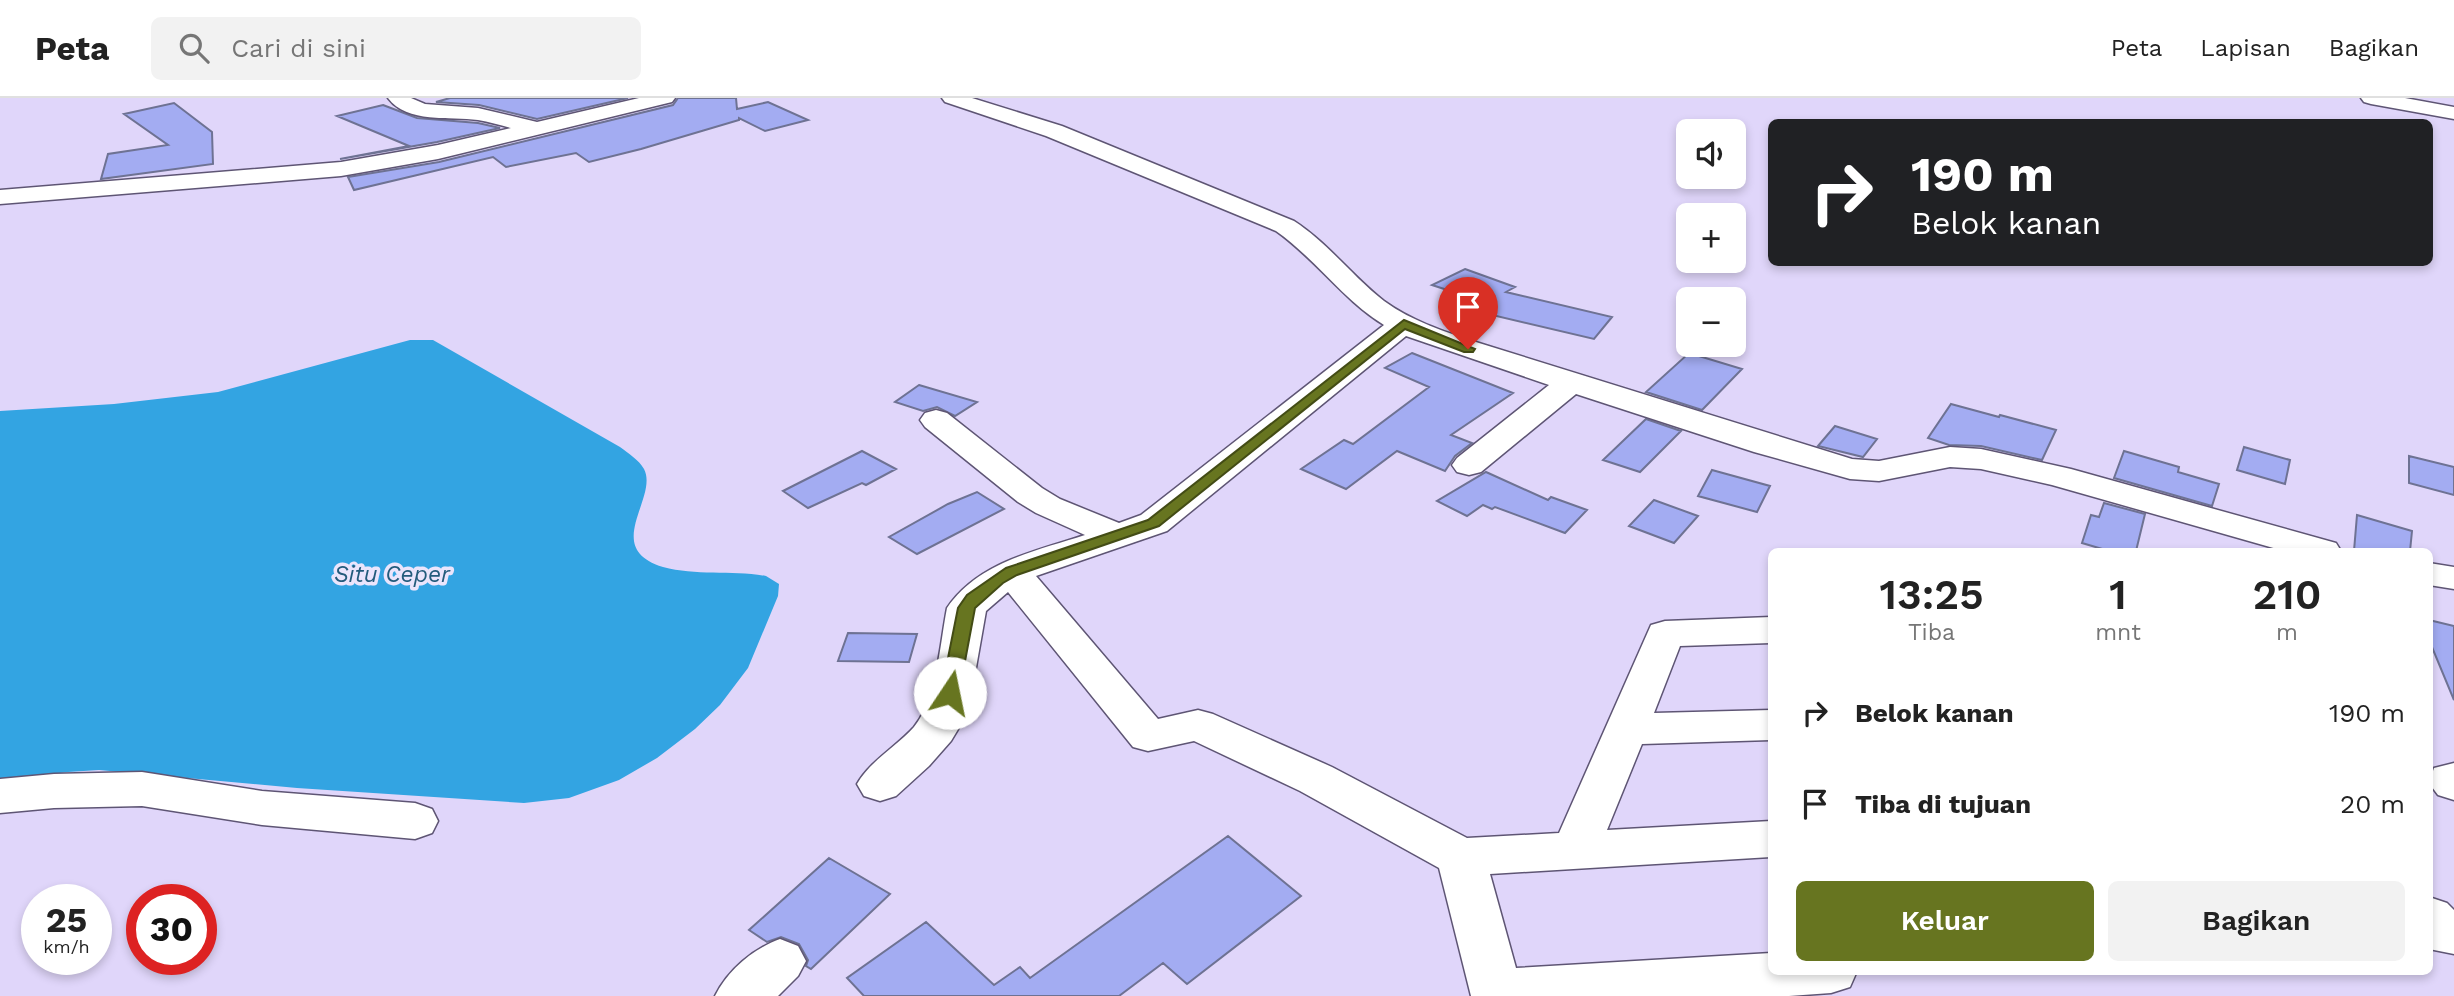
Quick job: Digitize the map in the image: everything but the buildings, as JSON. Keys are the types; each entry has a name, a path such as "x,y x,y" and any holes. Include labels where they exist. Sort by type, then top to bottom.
{"street":[{"path":"398,98 407,106 416,109 474,114 536,129"},
{"path":"0,197 341,169 438,152 665,98"},
{"path":"952,98 1054,131 1285,226 1317,248 1374,306 1420,332 1850,469 1879,471 1950,457 1981,459 2059,476 2312,548"},
{"path":"2371,98 2408,101 2454,113"},
{"path":"880,784 924,743 942,720 967,608 984,590 1012,572 1154,523 1404,324"},
{"path":"1469,465 1572,382"},
{"path":"936,420 1030,495 1048,506 1119,536"},
{"path":"1012,572 1148,736 1198,725 1315,779 1461,856 1768,839"},
{"path":"2433,575 2454,578"},
{"path":"1575,850 1665,634 1768,630"},
{"path":"1626,729 1768,725"},
{"path":"0,796 54,791 142,789 262,808 415,821"},
{"path":"1461,856 1496,992 1717,987 1802,975"},
{"path":"742,996 780,961"}],"water":[{"name":"Situ Ceper","path":"410,340 433,340 620,447 636,460 644,469 647,481 634,535 636,548 645,559 676,570 766,576 779,584 778,596 748,668 720,705 695,729 657,758 619,780 569,798 524,803 297,788 99,770 0,781 0,411 114,404 218,392"}],"route":[{"path":"950,693 967,608 973,598 997,580 1012,572 1154,523 1404,324 1468,349"}]}
